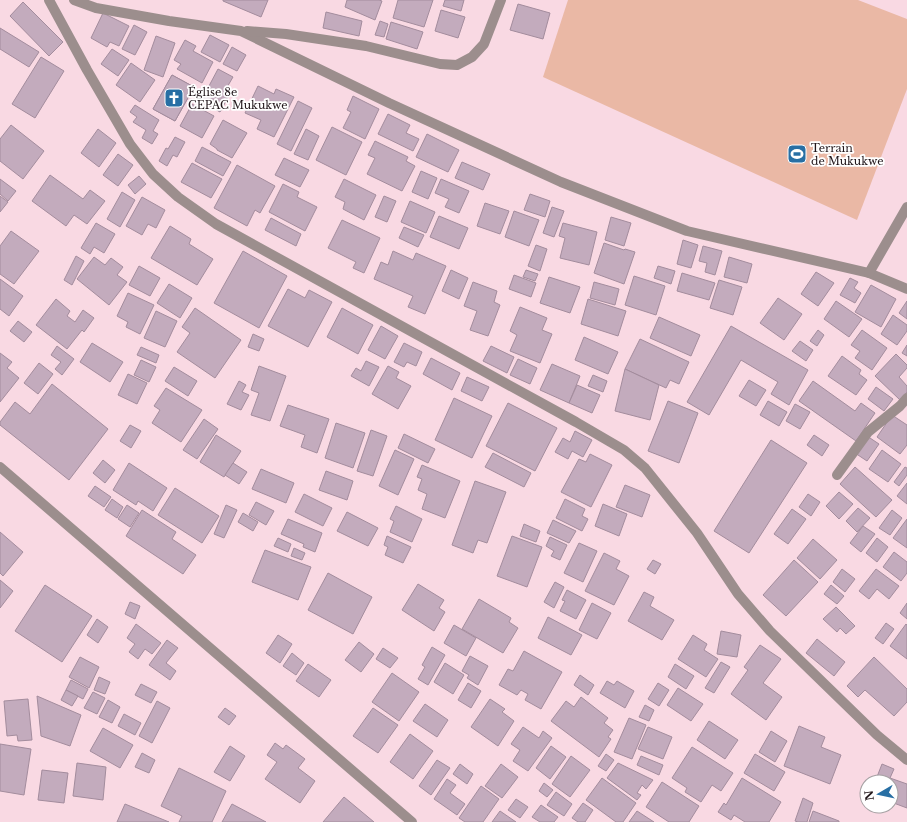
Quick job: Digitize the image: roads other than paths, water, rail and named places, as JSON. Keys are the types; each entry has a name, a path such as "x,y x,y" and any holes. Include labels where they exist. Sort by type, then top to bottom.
{"street":[{"path":"49,0 130,144 153,174 178,197 216,224 576,422 624,450 645,468 668,496 697,534 738,594 770,631 877,735 907,760"},
{"path":"74,0 96,8 169,21 241,31 294,35 366,46 440,64 457,65 472,57 484,44 500,0"},
{"path":"241,31 389,103 561,182 635,211 687,231 869,273 907,289"},
{"path":"869,273 907,207"},
{"path":"837,476 868,432 900,406 907,398"},
{"path":"0,467 412,822"}],"place":[{"name":"Église 8e CEPAC Mukukwe","path":"174,98"},
{"name":"Terrain de Mukukwe","path":"797,154"}]}
